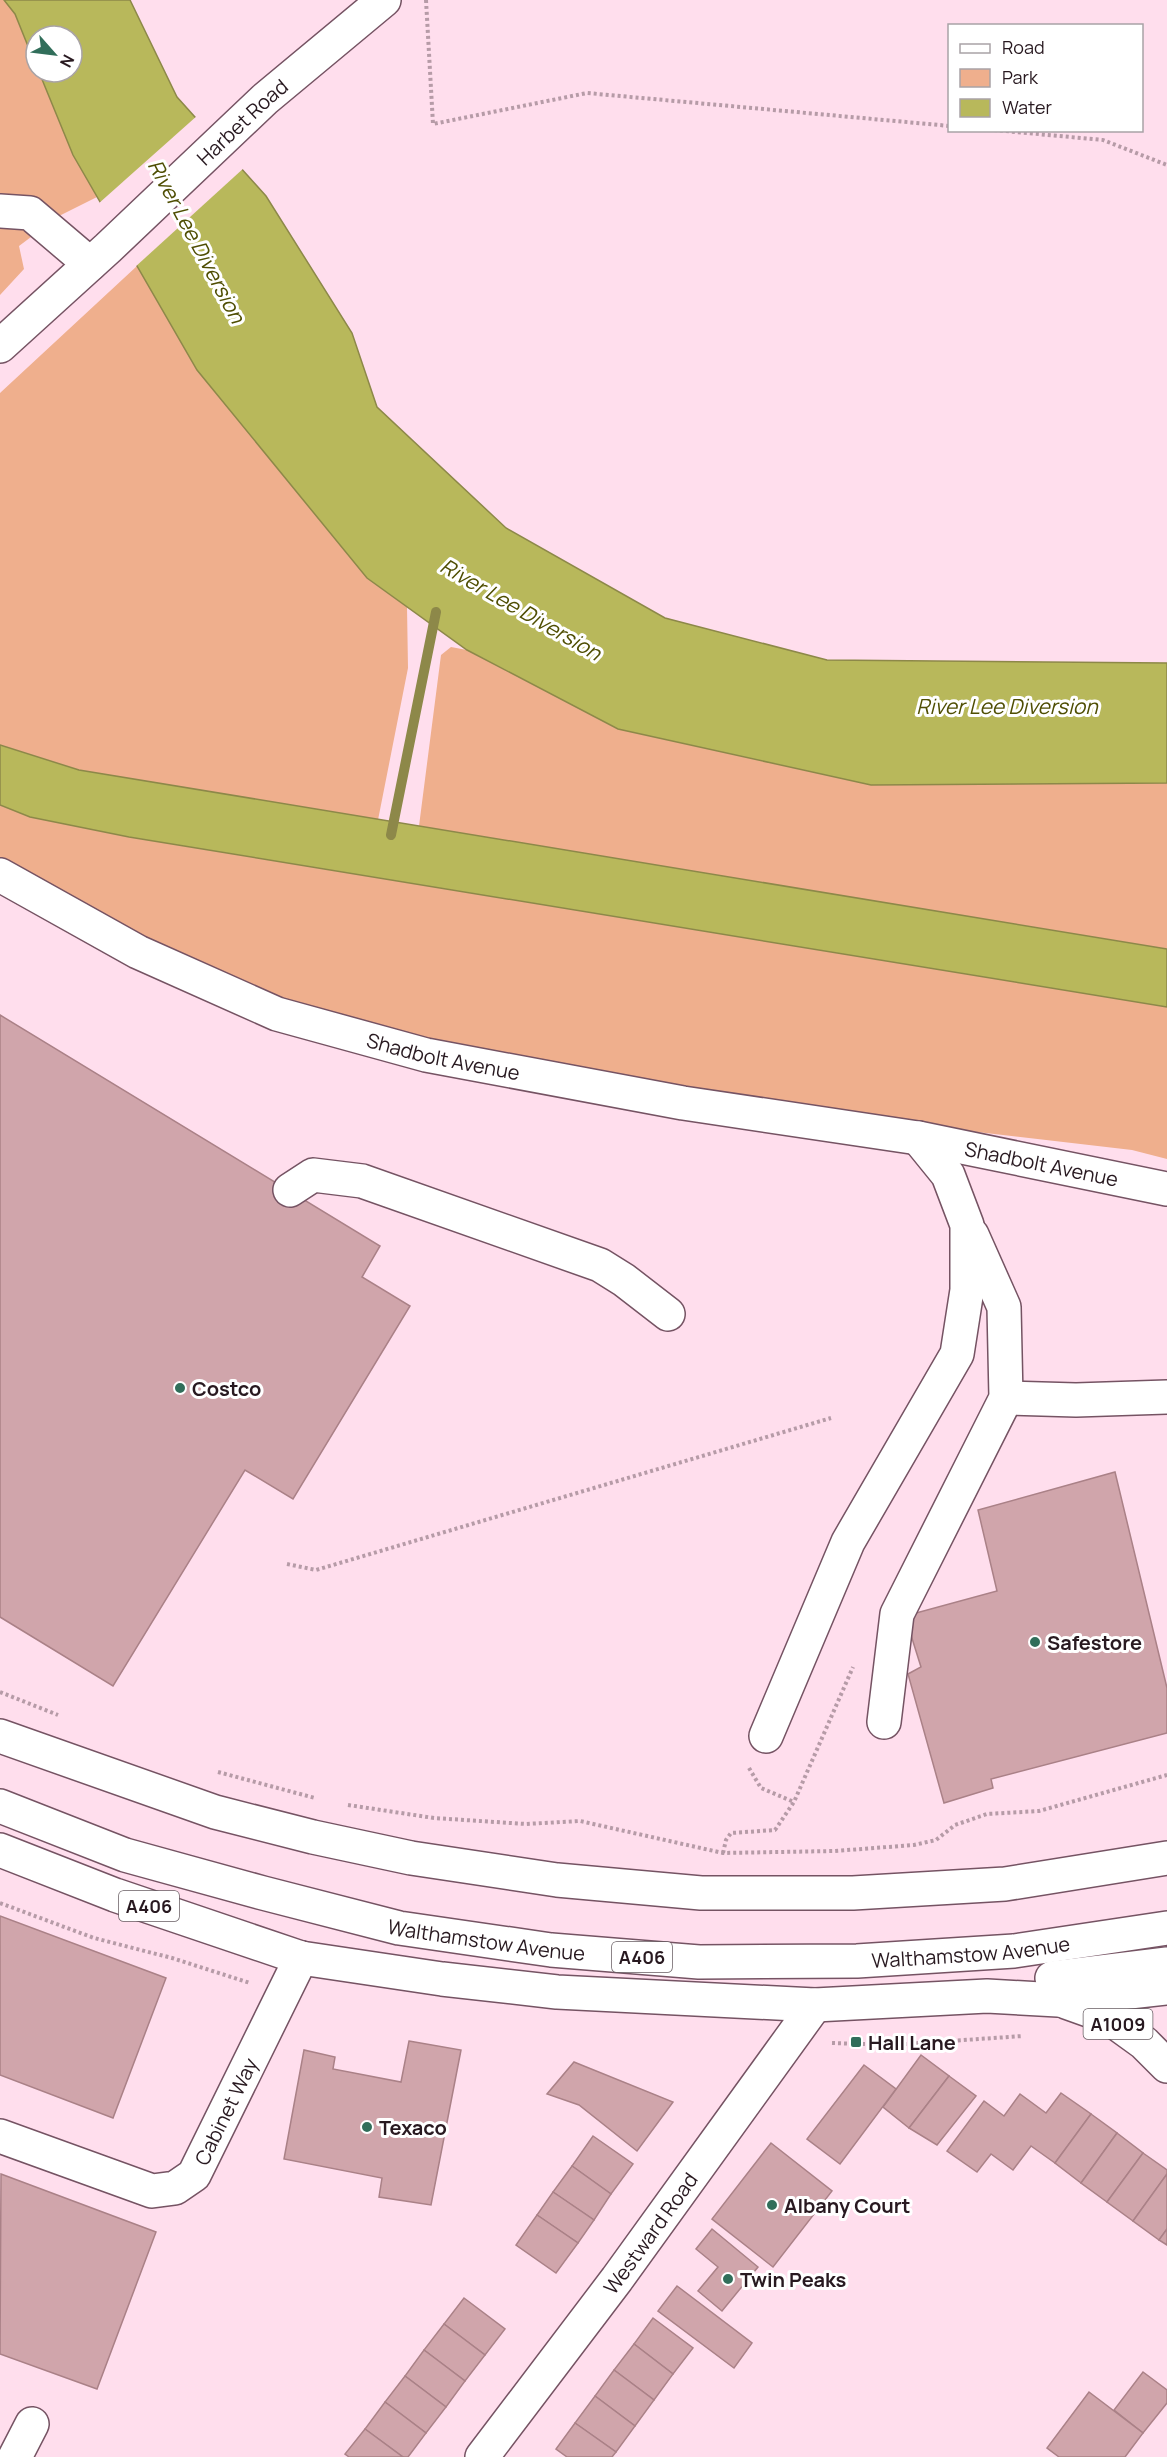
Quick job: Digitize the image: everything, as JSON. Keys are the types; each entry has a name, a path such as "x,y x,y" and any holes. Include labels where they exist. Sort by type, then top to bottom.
{"main road":[{"name":"Harbet Road","path":"0,346 265,99 384,0"},
{"path":"0,211 30,213 99,256"},
{"name":"Shadbolt Avenue","path":"0,875 138,952 277,1014 426,1055 683,1103 918,1138 1167,1189"},
{"name":"Shadbolt Avenue","path":"766,1736 848,1542 957,1353 967,1290 967,1225 948,1175 918,1138"},
{"path":"290,1190 312,1175 362,1182 600,1265 624,1280 668,1314"},
{"path":"884,1722 897,1614 1006,1398 1004,1307 967,1225"},
{"path":"1006,1398 1076,1400 1167,1397"},
{"path":"0,1736 215,1812 313,1837 411,1858 557,1880 701,1893 854,1893 1005,1884 1167,1858"},
{"name":"Walthamstow Avenue","path":"0,1806 125,1855 263,1893 399,1928 551,1950 699,1962 857,1961 1014,1951 1167,1928"},
{"name":"A406","path":"0,1850 115,1895 301,1958"},
{"path":"301,1958 442,1979 557,1992 815,2006 987,1996 1059,2000 1167,1988"},
{"name":"Cabinet Way","path":"0,2136 152,2191 175,2188 194,2175 301,1958"},
{"path":"987,1996 1049,1979 1167,1964"},
{"name":"A1009","path":"1059,2000 1108,2017 1144,2043 1167,2066"},
{"name":"Westward Road","path":"482,2457 617,2279 815,2006"},
{"path":"15,2457 32,2424"}],"path":[{"path":"426,0 434,124 587,93 948,126"},
{"path":"1016,132 1103,140 1167,165"},
{"path":"287,1564 316,1570 831,1418"},
{"path":"0,1692 63,1717"},
{"path":"748,1766 761,1788 794,1802"},
{"path":"214,1771 316,1798"},
{"path":"339,1804 434,1818 526,1824 580,1821 723,1853 835,1851 914,1845 936,1840 956,1825 987,1814 1039,1811 1167,1775"}],"green space":[{"path":"0,0 4,0 15,14 24,36 24,84 44,84 73,154 97,197 59,216 19,246 24,269 0,295"},
{"path":"137,266 197,370 367,578 407,607 408,668 378,820 79,770 0,745 0,393"},
{"path":"451,647 467,650 618,729 871,785 1167,783 1167,949 419,826 441,655"},
{"path":"0,805 30,817 129,837 1167,1007 1167,1159 1132,1150 788,1110 407,1038 222,978 13,867 0,859"}],"water":[{"name":"River Lee Diversion","path":"4,0 130,0 177,97 266,196 352,333 377,407 506,528 665,618 827,660 1167,663 1167,783 871,785 618,729 467,650 367,578 197,370 73,155 44,84 84,84 84,24 24,24 24,36 15,14"},
{"path":"0,745 79,770 1167,949 1167,1007 129,837 30,817 0,805"}],"pier":[{"path":"198,115 245,167 134,268 98,204"}],"building":[{"name":"Costco","path":"0,1015 380,1246 362,1277 410,1306 293,1499 245,1470 113,1686 0,1617"},
{"name":"Safestore","path":"1115,1472 1167,1688 1167,1733 991,1779 993,1788 944,1803 908,1674 921,1667 905,1616 997,1591 978,1510"},
{"path":"0,1916 166,1978 113,2118 0,2075"},
{"path":"409,2041 461,2050 431,2205 379,2197 382,2178 284,2159 304,2050 335,2057 333,2069 401,2082"},
{"path":"921,2055 949,2076 909,2128 883,2107"},
{"path":"574,2062 673,2102 637,2151 579,2105 547,2094"},
{"path":"864,2065 896,2089 840,2164 807,2139"},
{"path":"949,2076 976,2096 937,2145 909,2128"},
{"path":"1061,2093 1091,2114 1055,2163 1031,2146 1013,2170 991,2154 977,2172 947,2151 984,2101 1004,2116 1020,2094 1046,2113"},
{"path":"1091,2114 1117,2133 1081,2183 1055,2163"},
{"path":"1117,2133 1143,2153 1107,2202 1081,2183"},
{"path":"593,2136 633,2164 611,2194 572,2166"},
{"name":"Albany Court","path":"771,2143 832,2191 773,2267 712,2219"},
{"path":"1143,2153 1167,2170 1167,2174 1133,2221 1107,2202"},
{"path":"572,2166 611,2194 594,2220 553,2192"},
{"path":"1,2174 156,2232 97,2389 0,2354"},
{"path":"1167,2174 1167,2229 1159,2240 1133,2221"},
{"path":"553,2192 594,2220 578,2243 537,2215"},
{"path":"537,2215 578,2243 556,2273 516,2245"},
{"name":"Twin Peaks","path":"712,2229 758,2267 722,2311 698,2291 718,2267 696,2249"},
{"path":"1167,2229 1167,2245 1159,2240"},
{"path":"677,2286 752,2343 734,2368 658,2311"},
{"path":"464,2298 505,2329 485,2355 444,2324"},
{"path":"653,2318 693,2348 673,2374 634,2344"},
{"path":"444,2324 485,2355 465,2381 424,2350"},
{"path":"634,2344 673,2374 654,2400 614,2370"},
{"path":"424,2350 465,2381 446,2407 405,2376"},
{"path":"614,2370 654,2400 635,2426 595,2396"},
{"path":"1143,2372 1167,2390 1167,2403 1143,2433 1114,2410"},
{"path":"405,2376 446,2407 426,2433 385,2402"},
{"path":"1089,2392 1143,2433 1125,2457 1059,2457 1047,2448"},
{"path":"595,2396 635,2426 616,2452 575,2423"},
{"path":"385,2402 426,2433 408,2457 403,2457 365,2429"},
{"path":"575,2423 616,2452 612,2457 567,2457 556,2449"},
{"path":"365,2429 403,2457 349,2457 345,2454"}],"waterway":[{"path":"391,835 436,612"}],"place":[{"name":"Costco","path":"180,1388"},
{"name":"Safestore","path":"1035,1642"},
{"name":"Hall Lane","path":"856,2042"},
{"name":"Texaco","path":"367,2127"},
{"name":"Albany Court","path":"772,2205"},
{"name":"Twin Peaks","path":"728,2279"}]}
